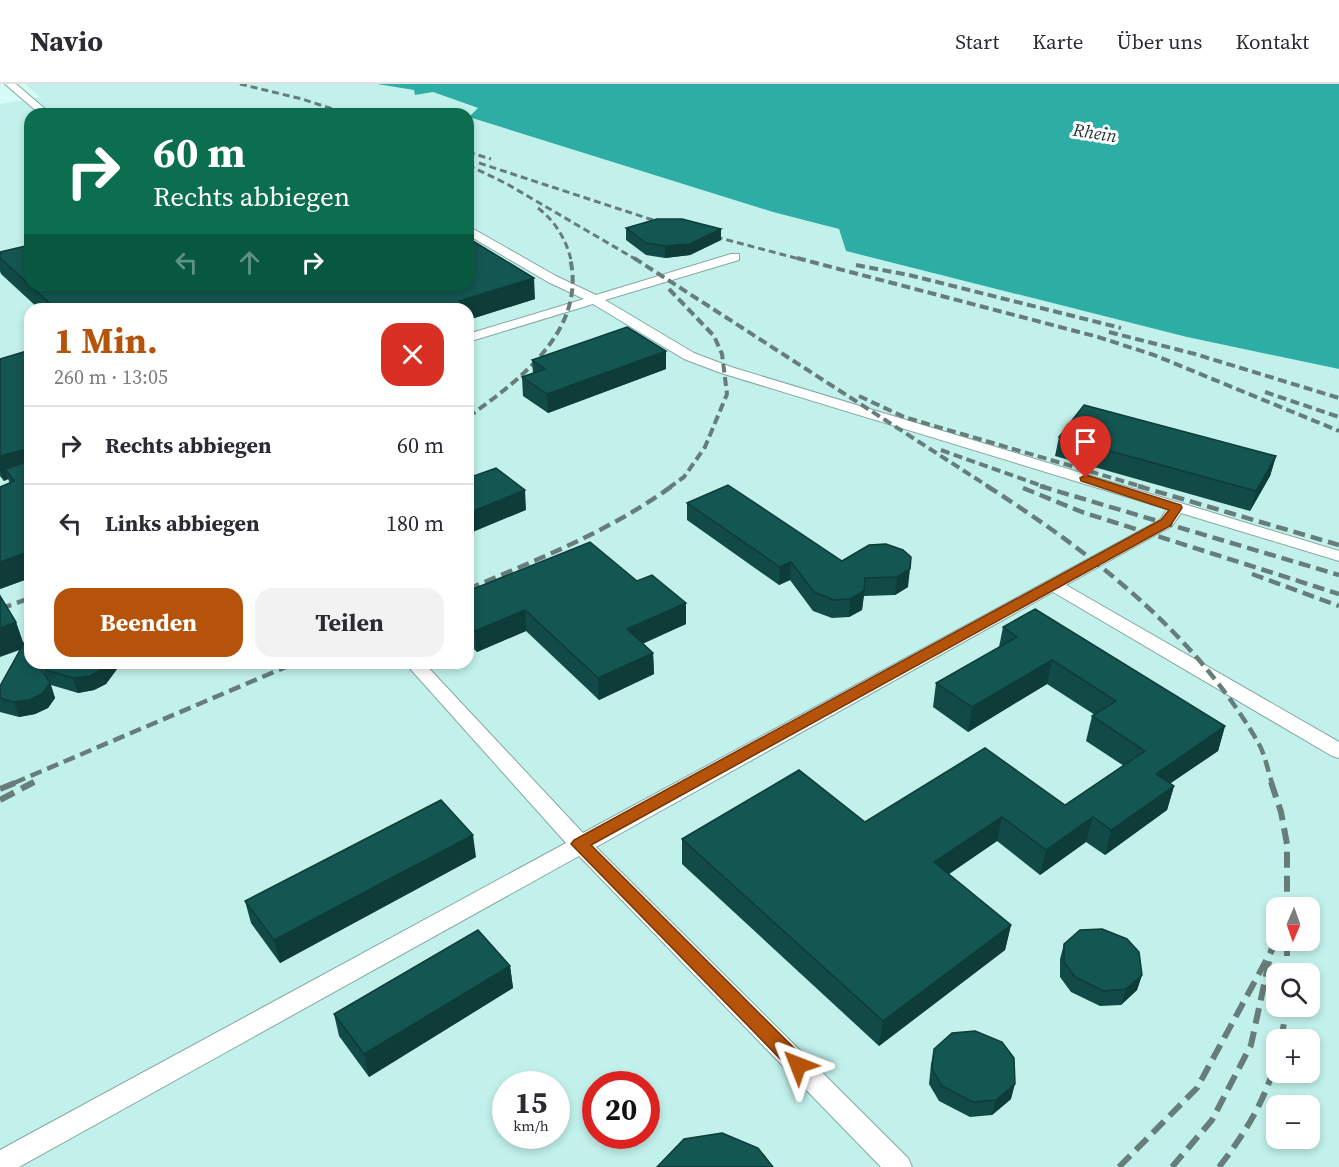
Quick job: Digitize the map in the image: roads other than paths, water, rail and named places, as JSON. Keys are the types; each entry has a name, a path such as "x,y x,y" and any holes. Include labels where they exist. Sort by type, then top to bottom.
{"lane":[{"path":"10,84 39,108"},
{"path":"474,234 552,279 594,299 689,356 726,370 1040,463 1176,508 1339,556"},
{"path":"474,336 735,256"},
{"path":"0,1164 1166,523 1176,508"},
{"path":"1053,585 1339,751"},
{"path":"420,669 580,844 899,1167"}],"water":[{"name":"Rhein","path":"377,84 1339,84 1339,369 1187,337 846,251 839,229 773,212 474,119 474,112 478,108 433,92 415,95 414,90"}],"railway":[{"path":"240,84 330,108"},
{"path":"474,154 491,159"},
{"path":"479,163 668,225"},
{"path":"474,168 507,184 637,260"},
{"path":"538,208 559,231 571,260"},
{"path":"705,234 803,260"},
{"path":"474,412 528,369 545,351 559,330 569,308 573,284 570,258"},
{"path":"634,258 989,487"},
{"path":"797,258 1098,337 1154,355 1339,431"},
{"path":"856,265 909,275 1121,328"},
{"path":"669,289 714,336 722,354 727,394 705,447 684,477 670,487"},
{"path":"1109,332 1195,354 1339,398"},
{"path":"1265,392 1339,417"},
{"path":"859,396 904,417 1143,487"},
{"path":"941,450 1045,487"},
{"path":"474,586 599,530 672,486"},
{"path":"987,486 1103,568 1173,632 1234,704 1261,748 1272,783"},
{"path":"1040,486 1339,575"},
{"path":"1138,486 1339,545"},
{"path":"1023,488 1082,512 1339,594"},
{"path":"1252,574 1339,606"},
{"path":"0,609 24,600"},
{"path":"14,783 281,669"},
{"path":"0,789 17,782"},
{"path":"0,800 34,782 32,783"},
{"path":"1271,782 1281,812 1287,844 1287,897"},
{"path":"1119,1167 1197,1088 1271,951"},
{"path":"1172,1167 1212,1120 1251,1045 1271,951"},
{"path":"1287,951 1287,963"},
{"path":"1283,1029 1285,1017"},
{"path":"1219,1167 1253,1117 1268,1083"}]}
